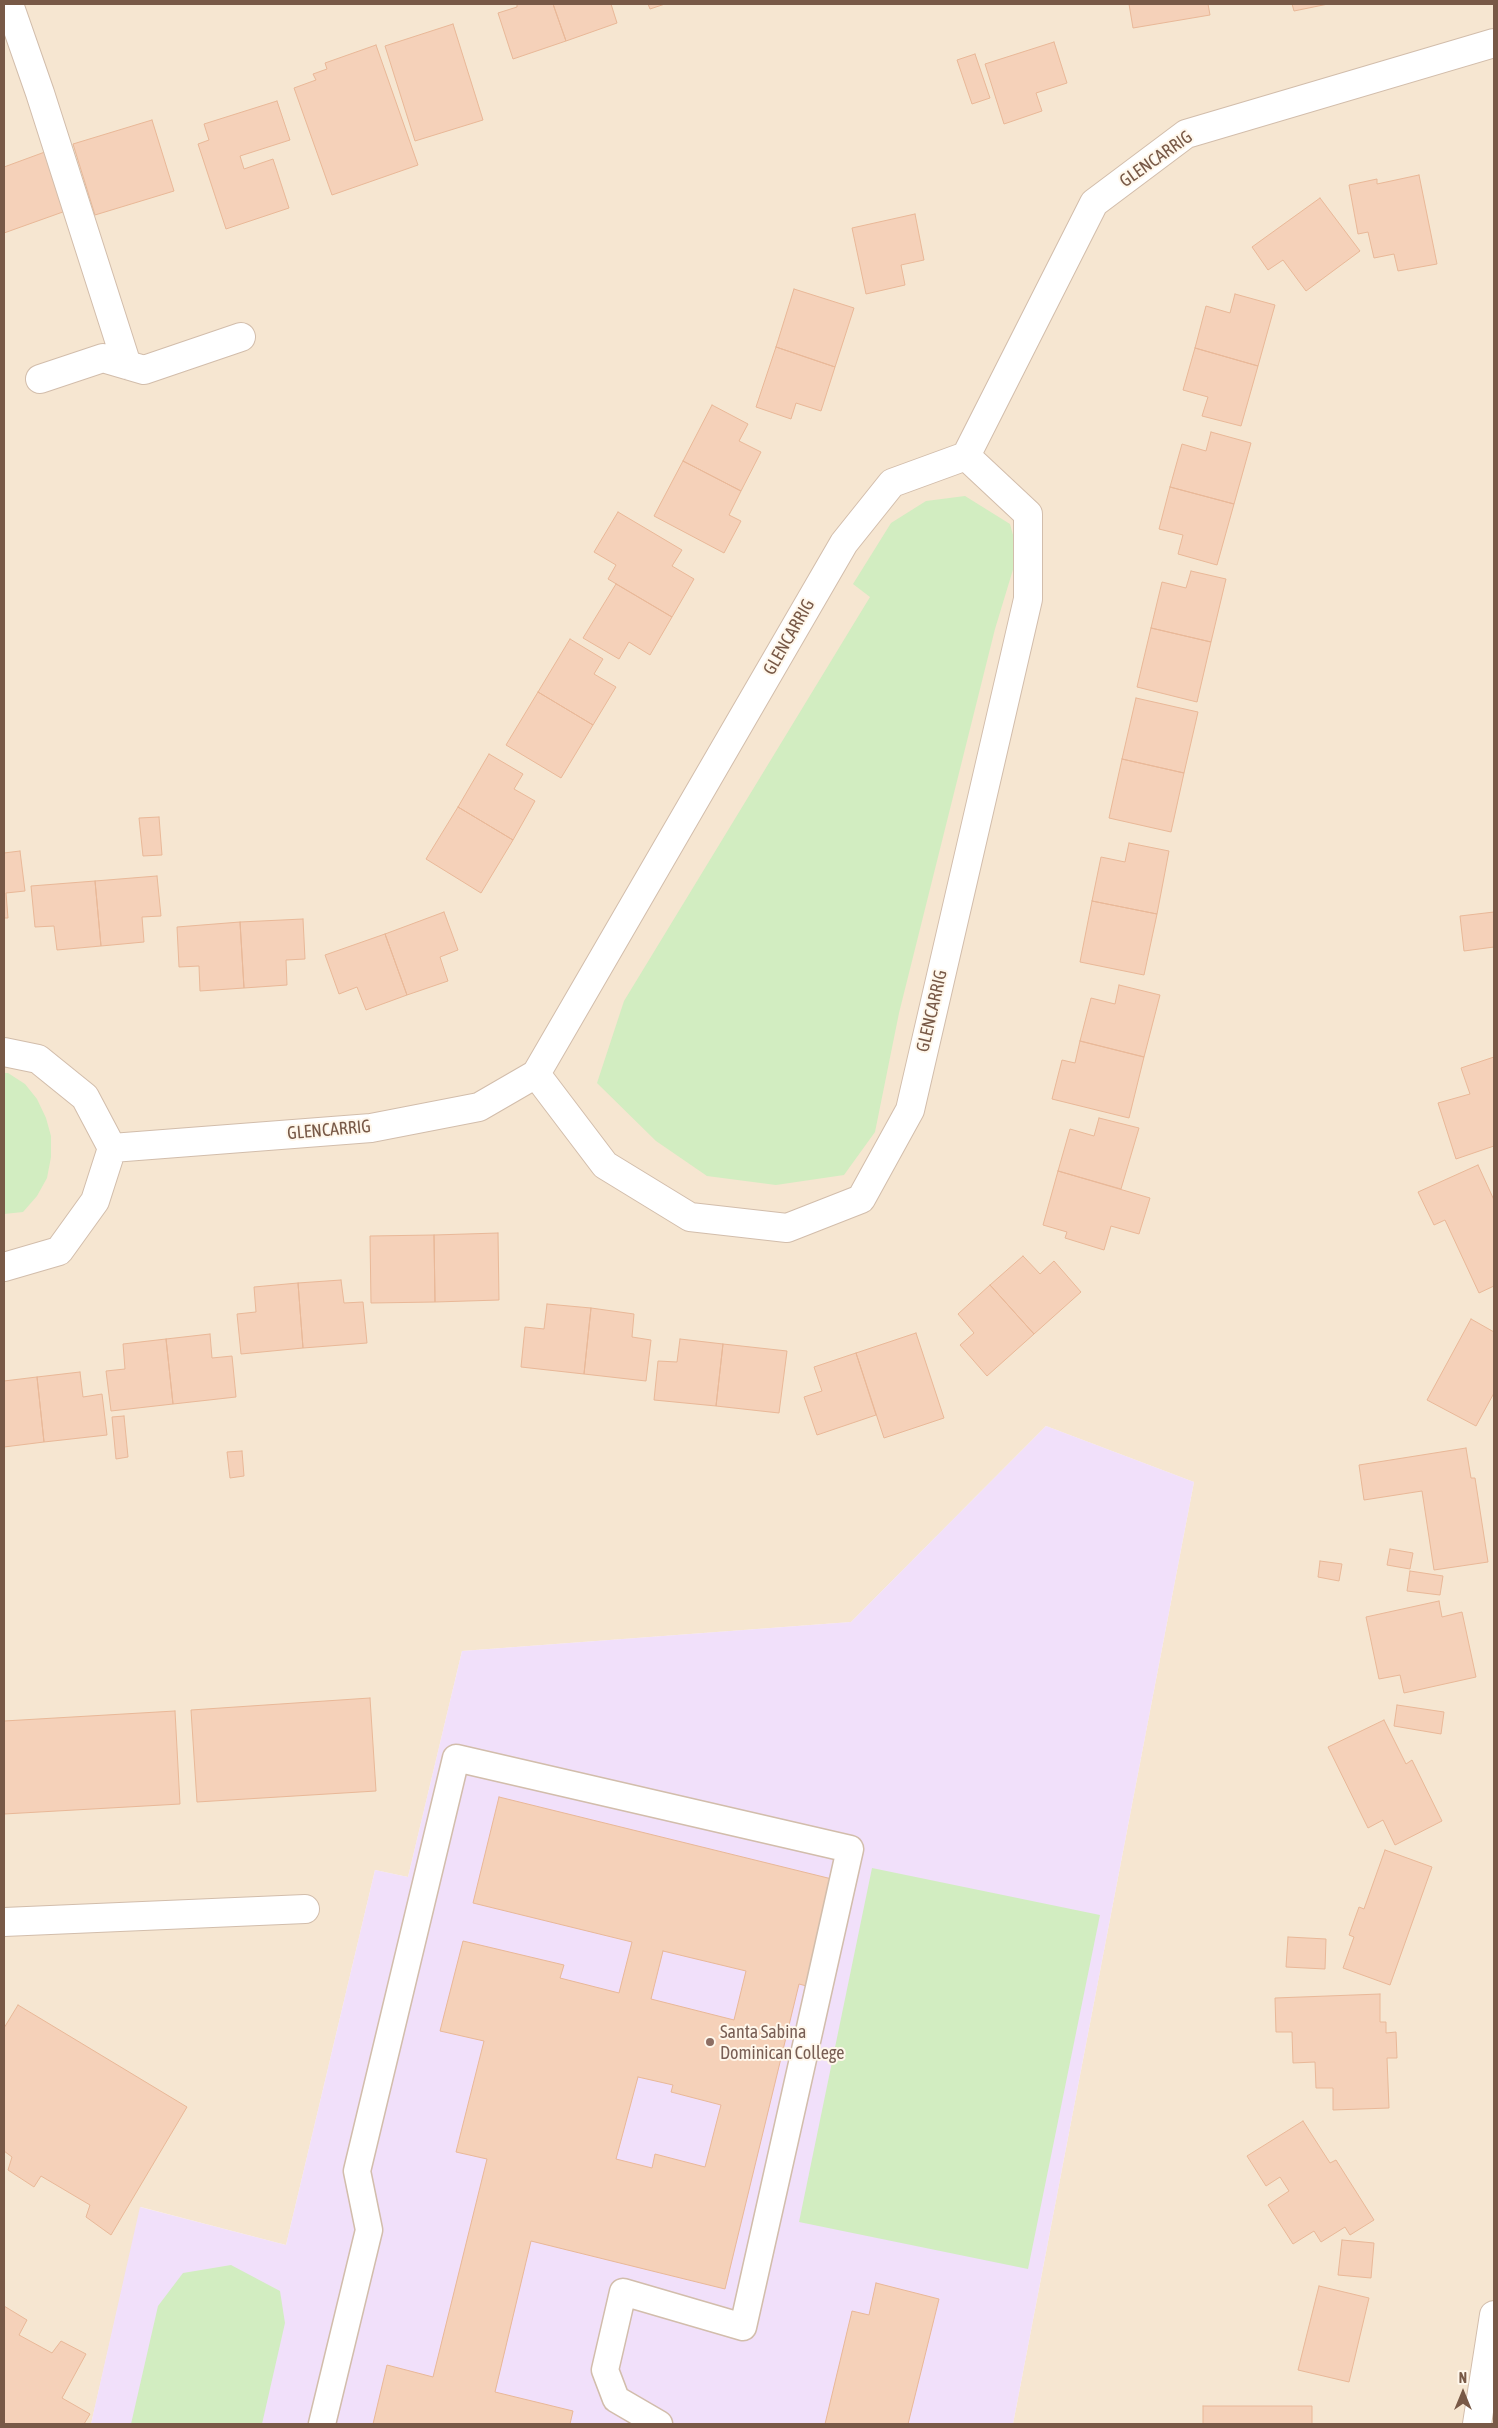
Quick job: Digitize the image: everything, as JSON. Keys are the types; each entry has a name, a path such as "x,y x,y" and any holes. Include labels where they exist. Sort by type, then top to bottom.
{"street":[{"path":"9,4 40,93 127,365"},
{"name":"GLENCARRIG","path":"112,1148 371,1128 479,1107 536,1074 844,542 892,483 966,456 1094,203 1186,134 1494,43"},
{"path":"40,379 103,358 144,370 241,337"},
{"name":"GLENCARRIG","path":"536,1074 605,1165 690,1217 787,1228 861,1198 910,1110 1028,599 1028,514 966,456"},
{"path":"4,1052 38,1059 85,1096 112,1148 95,1201 59,1251 4,1267"},
{"path":"4,1922 305,1910"},
{"path":"1476,2424 1494,2315"}],"lane":[{"path":"322,2424 369,2230 357,2170 456,1758 850,1849 743,2328 622,2292 605,2370 616,2399 659,2424"}],"shaded area":[{"path":"4,4 1494,4 1494,2424 1013,2424 1194,1482 1046,1426 851,1622 462,1651 408,1877 375,1870 286,2245 141,2207 91,2424 4,2424"},
{"name":"Santa Sabina Dominican College","path":"1046,1426 1194,1482 1013,2424 91,2424 140,2207 286,2245 375,1870 408,1877 462,1651 851,1622"}],"green space":[{"path":"965,496 1010,524 1018,553 995,629 899,1013 875,1132 844,1175 776,1185 707,1176 656,1141 597,1083 624,1001 870,597 853,584 891,523 926,501"},
{"path":"4,1073 8,1073 25,1084 37,1099 46,1118 51,1136 51,1157 47,1178 37,1196 23,1212 4,1214"},
{"path":"872,1868 1100,1915 1028,2269 799,2222"},
{"path":"231,2265 280,2291 285,2323 262,2424 131,2424 158,2306 183,2273"}],"building":[{"path":"517,4 553,4 566,41 513,59 498,13 517,7"},
{"path":"553,4 611,4 617,23 566,41"},
{"path":"648,4 665,4 650,9"},
{"path":"1129,4 1208,4 1210,15 1133,28"},
{"path":"1292,4 1328,4 1294,11"},
{"path":"453,24 483,120 415,141 385,46"},
{"path":"1054,42 1067,83 1036,93 1042,111 1004,124 985,64"},
{"path":"376,45 418,165 332,195 294,88 316,80 313,74 327,69 325,63"},
{"path":"975,54 990,98 972,104 957,60"},
{"path":"277,101 290,140 240,156 244,169 273,159 289,208 226,229 198,144 209,140 204,124"},
{"path":"152,120 174,191 95,215 73,144"},
{"path":"53,149 74,208 4,233 4,167"},
{"path":"1419,175 1437,264 1398,271 1394,254 1374,258 1368,232 1358,234 1349,185 1377,179 1377,184"},
{"path":"1320,198 1360,251 1306,291 1283,260 1268,270 1252,247"},
{"path":"915,214 924,260 901,265 905,285 866,294 852,228"},
{"path":"794,289 854,308 835,367 776,347"},
{"path":"1235,294 1275,305 1258,366 1195,348 1206,306 1230,313"},
{"path":"776,347 835,367 821,411 796,403 791,419 756,407"},
{"path":"1195,348 1258,366 1241,426 1202,416 1208,397 1183,390"},
{"path":"712,405 748,424 739,441 761,452 741,491 683,461"},
{"path":"1211,432 1251,443 1234,504 1170,487 1182,444 1206,451"},
{"path":"683,461 741,491 729,515 741,521 724,553 654,516"},
{"path":"1170,487 1234,504 1217,565 1178,554 1183,535 1159,529"},
{"path":"618,512 682,550 672,566 694,579 672,617 608,579 616,565 594,552"},
{"path":"1191,571 1226,579 1211,642 1151,628 1162,582 1186,588"},
{"path":"616,584 672,617 650,655 629,642 619,659 583,638"},
{"path":"1151,628 1211,642 1197,702 1137,687"},
{"path":"570,639 603,659 594,674 616,687 593,725 538,692"},
{"path":"538,692 593,725 561,778 506,745"},
{"path":"1136,698 1198,712 1184,773 1122,759"},
{"path":"489,754 523,774 514,789 535,801 513,840 458,807"},
{"path":"1122,759 1184,773 1171,832 1109,818"},
{"path":"458,807 513,840 481,893 426,859"},
{"path":"159,817 162,855 143,856 139,818"},
{"path":"1129,843 1169,851 1157,914 1092,901 1101,857 1125,862"},
{"path":"20,851 25,891 6,893 8,918 4,918 4,853"},
{"path":"157,876 161,916 142,917 144,942 101,946 95,881"},
{"path":"95,881 101,946 57,950 54,926 35,927 31,886"},
{"path":"1092,901 1157,914 1144,975 1080,962"},
{"path":"444,912 458,950 440,957 448,981 407,995 385,934"},
{"path":"1494,912 1494,947 1464,951 1460,916"},
{"path":"303,919 305,959 286,960 287,985 244,988 240,922"},
{"path":"240,922 244,988 200,991 199,966 179,967 177,927"},
{"path":"385,934 407,995 366,1010 357,987 339,994 325,955"},
{"path":"1119,985 1160,995 1144,1057 1080,1041 1091,998 1115,1004"},
{"path":"1080,1041 1144,1057 1129,1118 1052,1099 1062,1060 1075,1063"},
{"path":"1494,1057 1494,1146 1456,1159 1438,1103 1470,1094 1461,1068"},
{"path":"1099,1118 1139,1128 1121,1189 1058,1171 1070,1129 1094,1136"},
{"path":"1478,1165 1494,1200 1494,1286 1479,1293 1445,1220 1434,1225 1418,1192"},
{"path":"1058,1171 1150,1198 1139,1234 1111,1226 1104,1250 1065,1238 1067,1232 1043,1225"},
{"path":"498,1233 499,1300 435,1302 434,1235"},
{"path":"434,1235 435,1302 371,1303 370,1236"},
{"path":"1023,1256 1040,1274 1054,1261 1081,1292 1034,1334 990,1285"},
{"path":"341,1280 344,1303 363,1302 367,1343 303,1348 298,1283"},
{"path":"298,1283 303,1348 241,1354 237,1314 256,1312 254,1287"},
{"path":"990,1285 1034,1334 987,1376 960,1345 974,1333 958,1314"},
{"path":"547,1304 591,1308 584,1374 521,1367 525,1327 544,1329"},
{"path":"591,1308 634,1314 632,1337 651,1340 646,1381 584,1374"},
{"path":"1471,1319 1494,1332 1494,1393 1476,1426 1427,1400"},
{"path":"916,1333 944,1418 884,1438 856,1353"},
{"path":"210,1334 212,1358 232,1356 236,1397 173,1404 166,1339"},
{"path":"166,1339 173,1404 111,1411 106,1371 125,1369 123,1344"},
{"path":"680,1339 723,1344 716,1406 654,1400 658,1361 677,1362"},
{"path":"723,1344 787,1351 779,1413 716,1406"},
{"path":"856,1353 876,1415 817,1435 804,1397 822,1391 814,1367"},
{"path":"80,1372 83,1397 102,1394 107,1435 44,1442 37,1377"},
{"path":"37,1377 44,1442 4,1447 4,1381"},
{"path":"124,1416 128,1457 116,1459 112,1417"},
{"path":"1466,1448 1471,1478 1475,1478 1488,1562 1434,1570 1422,1491 1364,1500 1359,1465"},
{"path":"242,1451 244,1476 230,1478 227,1452"},
{"path":"1390,1549 1413,1553 1410,1569 1387,1565"},
{"path":"1320,1561 1342,1564 1339,1581 1318,1577"},
{"path":"1410,1571 1443,1576 1440,1595 1407,1591"},
{"path":"1439,1601 1442,1617 1462,1612 1476,1677 1404,1693 1400,1675 1379,1679 1366,1617"},
{"path":"370,1698 376,1791 197,1802 191,1710"},
{"path":"1397,1705 1444,1712 1441,1734 1394,1726"},
{"path":"175,1711 180,1804 4,1814 4,1721"},
{"path":"1384,1720 1406,1764 1412,1760 1442,1821 1395,1845 1383,1820 1368,1828 1328,1747"},
{"path":"499,1797 840,1881 814,1988 799,1984 725,2289 531,2241 495,2392 573,2411 570,2424 373,2424 387,2365 433,2377 487,2159 456,2152 484,2041 440,2031 463,1941 564,1965 560,1978 619,1993 632,1942 473,1903","holes":["663,1951 746,1971 734,2020 651,1999","638,2077 673,2085 671,2092 721,2105 705,2167 655,2154 652,2168 616,2159"]},
{"path":"1385,1850 1432,1867 1390,1985 1343,1968 1354,1937 1349,1935 1359,1907 1364,1909"},
{"path":"1288,1937 1326,1939 1325,1969 1286,1967"},
{"path":"1380,1994 1380,2022 1386,2022 1386,2033 1396,2032 1397,2058 1387,2058 1389,2108 1333,2110 1333,2088 1316,2088 1315,2062 1293,2063 1292,2032 1276,2032 1275,1998"},
{"path":"18,2005 187,2107 111,2235 86,2217 90,2205 41,2176 34,2187 8,2170 12,2157 4,2151 4,2028"},
{"path":"1303,2121 1330,2163 1336,2160 1374,2220 1350,2235 1345,2227 1321,2242 1314,2231 1293,2244 1268,2205 1289,2191 1280,2177 1266,2186 1247,2156"},
{"path":"1342,2240 1374,2243 1371,2278 1338,2275"},
{"path":"876,2283 939,2299 908,2424 825,2424 852,2311 869,2315"},
{"path":"1319,2286 1369,2298 1349,2382 1298,2370"},
{"path":"4,2306 27,2320 19,2335 52,2353 61,2341 86,2354 62,2398 90,2414 84,2424 4,2424"},
{"path":"1203,2406 1312,2406 1312,2424 1203,2424"}],"place":[{"name":"Santa Sabina Dominican College","path":"710,2042"}]}
